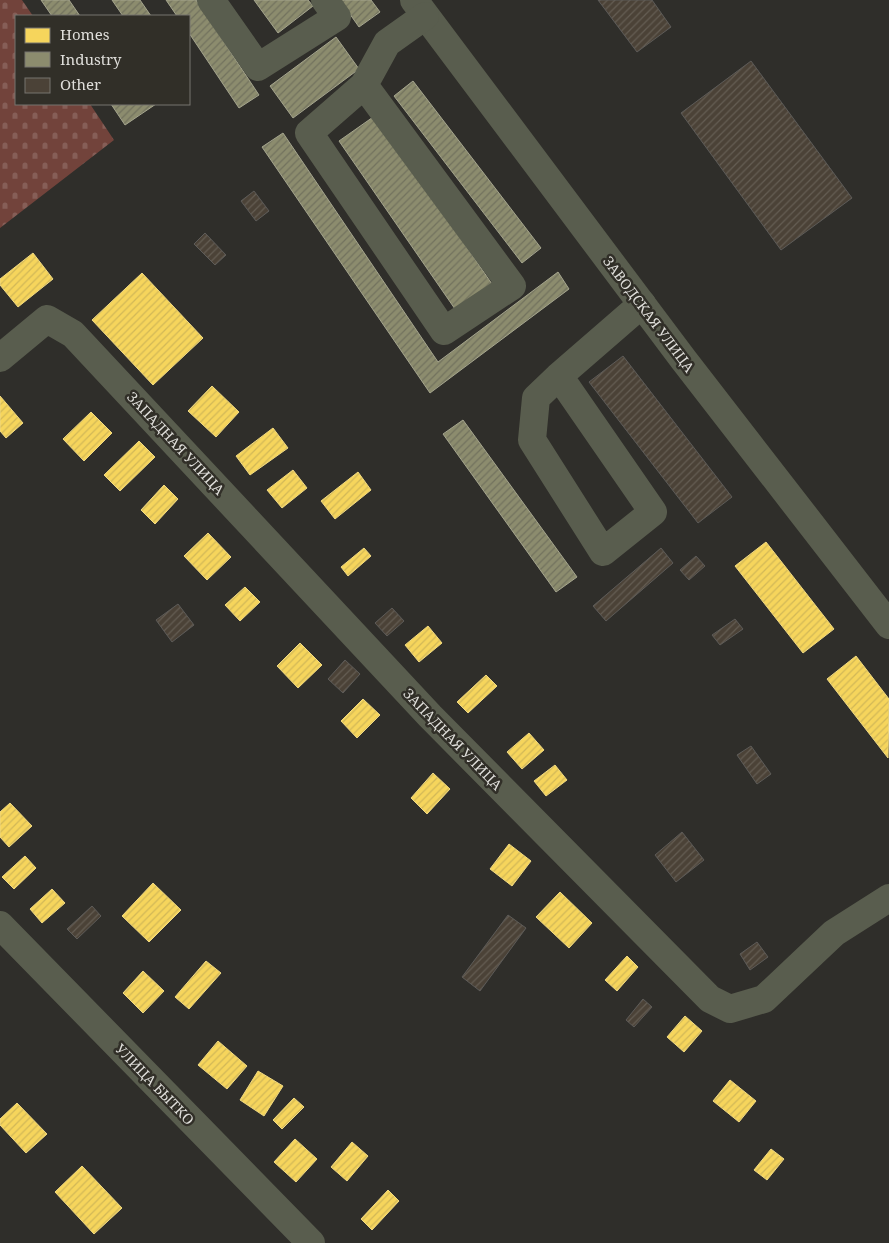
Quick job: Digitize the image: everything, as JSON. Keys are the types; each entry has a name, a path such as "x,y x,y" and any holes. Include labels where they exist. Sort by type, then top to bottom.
{"street":[{"path":"211,0 258,67 337,17 325,0"},
{"path":"364,84 512,286 444,330 309,133 364,84 388,43 420,8"},
{"name":"ЗАВОДСКАЯ УЛИЦА","path":"420,8 642,304 889,625"},
{"path":"559,376 653,512 603,552 532,440 536,398 559,376 642,304"},
{"name":"ЗАПАДНАЯ УЛИЦА","path":"0,358 47,319 73,334 430,716 710,998 730,1010 764,999 834,933 889,898"},
{"name":"УЛИЦА БЫТКО","path":"0,925 310,1243"}],"green space":[{"path":"0,0 22,0 32,15 15,15 15,105 91,105 114,140 0,228"}],"building: Homes":[{"path":"33,253 53,279 18,307 0,285 0,279"},
{"path":"142,273 203,338 153,385 92,320"},
{"path":"212,386 239,412 216,437 188,411"},
{"path":"0,396 23,423 6,438 0,431"},
{"path":"91,412 112,433 84,461 63,439"},
{"path":"273,428 288,448 250,475 236,456"},
{"path":"139,441 155,457 120,491 104,475"},
{"path":"293,470 307,488 282,508 267,490"},
{"path":"358,472 371,490 335,519 321,501"},
{"path":"164,485 178,499 155,524 141,510"},
{"path":"208,533 231,557 207,580 184,556"},
{"path":"766,542 834,629 803,653 735,566"},
{"path":"364,548 371,556 348,576 341,567"},
{"path":"245,587 260,602 240,621 225,605"},
{"path":"428,626 442,643 419,662 405,645"},
{"path":"300,643 322,665 298,688 277,666"},
{"path":"856,656 889,699 888,758 827,679"},
{"path":"486,675 497,686 468,713 457,702"},
{"path":"363,699 380,715 357,738 341,721"},
{"path":"529,733 544,750 522,769 507,752"},
{"path":"555,765 567,780 546,796 534,781"},
{"path":"433,773 450,789 427,814 411,798"},
{"path":"10,803 32,826 9,847 0,837 0,812"},
{"path":"509,844 531,861 512,886 490,869"},
{"path":"25,856 36,868 14,889 2,877"},
{"path":"153,883 181,910 149,942 122,916"},
{"path":"52,889 65,903 42,923 30,909"},
{"path":"560,892 592,923 569,948 536,917"},
{"path":"627,956 638,967 617,991 605,980"},
{"path":"206,961 221,973 189,1009 175,997"},
{"path":"143,971 164,991 143,1013 123,993"},
{"path":"685,1016 702,1031 684,1052 667,1037"},
{"path":"218,1041 247,1066 227,1089 198,1065"},
{"path":"258,1071 283,1086 264,1116 240,1100"},
{"path":"730,1080 756,1101 739,1122 713,1101"},
{"path":"294,1098 304,1107 282,1129 273,1120"},
{"path":"17,1103 47,1134 26,1153 0,1125 0,1119"},
{"path":"295,1139 317,1159 296,1182 274,1162"},
{"path":"352,1142 368,1156 347,1181 331,1167"},
{"path":"771,1149 784,1159 767,1180 754,1170"},
{"path":"82,1166 122,1208 94,1234 55,1192"},
{"path":"388,1190 399,1201 372,1230 361,1219"}],"building: Industry":[{"path":"41,0 69,0 79,15 51,15"},
{"path":"112,0 140,0 150,15 122,15"},
{"path":"166,0 196,0 259,95 239,108 190,34 190,15 176,15"},
{"path":"254,0 308,0 313,6 278,33"},
{"path":"340,0 371,0 380,12 359,27"},
{"path":"336,37 359,69 293,118 270,86"},
{"path":"413,81 541,248 522,263 394,96"},
{"path":"112,105 155,105 125,125"},
{"path":"376,115 492,284 455,309 339,141"},
{"path":"283,133 438,362 558,272 569,289 430,393 262,147"},
{"path":"463,420 577,577 556,592 443,434"}],"building: Other":[{"path":"598,0 652,0 671,27 637,52"},
{"path":"751,61 852,198 781,250 681,113"},
{"path":"254,191 269,211 256,221 241,201"},
{"path":"205,233 226,255 215,265 194,244"},
{"path":"623,356 732,497 698,523 589,382"},
{"path":"661,548 673,563 606,621 593,606"},
{"path":"696,556 705,566 689,580 680,570"},
{"path":"178,604 194,625 172,642 156,620"},
{"path":"392,608 404,621 387,636 375,623"},
{"path":"735,619 743,629 720,645 712,635"},
{"path":"345,660 360,674 343,693 328,679"},
{"path":"751,746 771,774 757,784 737,755"},
{"path":"682,832 704,860 676,882 655,855"},
{"path":"92,906 101,916 77,939 67,929"},
{"path":"508,915 526,928 480,991 462,977"},
{"path":"757,942 768,957 750,970 740,954"},
{"path":"643,999 652,1007 634,1027 626,1020"}]}
